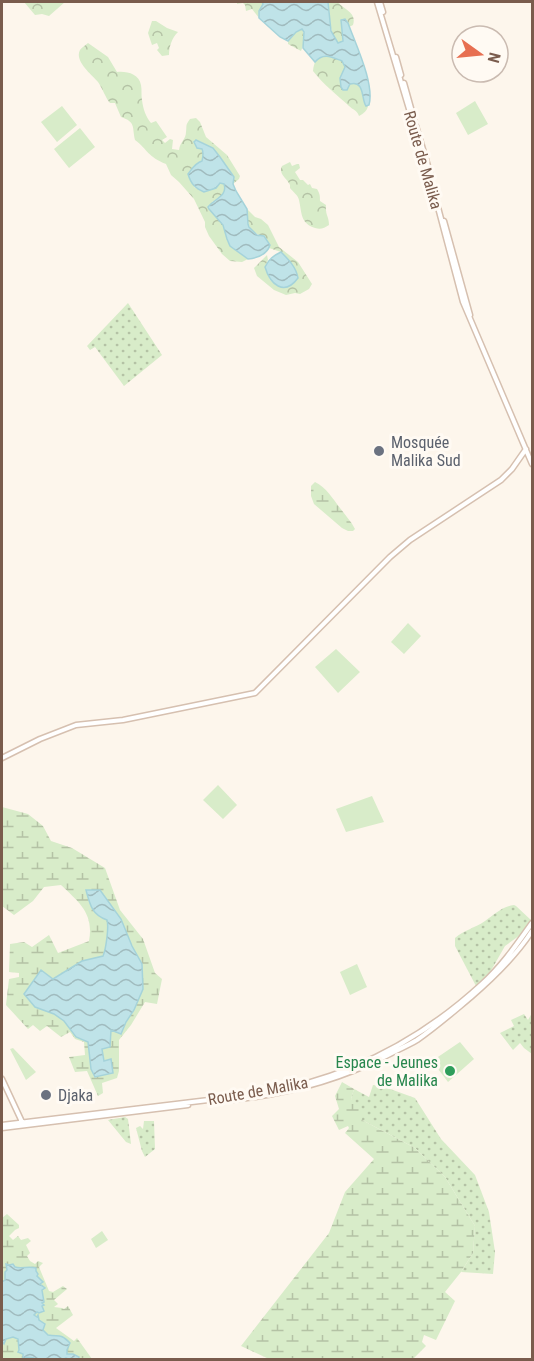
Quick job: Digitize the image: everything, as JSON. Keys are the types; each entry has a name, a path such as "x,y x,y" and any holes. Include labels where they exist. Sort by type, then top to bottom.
{"main road":[{"name":"Route de Malika","path":"379,2 384,29 435,196 463,302 532,464"},
{"path":"2,758 40,739 76,725 123,720 255,693 390,557 410,540 501,480 526,449"},
{"name":"Route de Malika","path":"23,1124 274,1091 299,1086 363,1064 424,1030 476,989 508,956 532,923"},
{"name":"Route de Malika","path":"2,1126 258,1097 300,1089 348,1073 417,1040 442,1022 490,980 510,959 532,930"},
{"path":"2,1079 23,1124"}],"green space":[{"path":"24,2 65,2 49,16 35,15"},
{"path":"237,2 262,2 259,18 252,9 246,11 243,3 237,4"},
{"path":"328,2 338,2 353,17 353,25 349,27 347,20 343,19 341,43 338,43 333,34"},
{"path":"152,21 178,32 171,42 169,55 162,56 157,50 159,48 157,43 152,45 148,33"},
{"path":"302,29 304,40 301,51 288,44 288,41"},
{"path":"88,43 108,57 117,72 125,72 138,78 146,115 151,123 156,121 167,137 162,140 165,143 170,139 173,140 172,149 179,150 186,134 187,123 190,119 196,118 206,137 227,155 240,176 233,184 224,163 215,152 204,143 194,141 197,148 202,148 204,153 194,187 204,192 216,188 220,182 224,184 225,193 212,202 230,246 248,259 242,262 230,261 222,254 209,236 194,199 171,175 166,164 152,156 135,140 131,123 121,117 115,103 110,103 98,82 79,59 80,50"},
{"path":"324,55 342,61 345,67 340,78 361,87 363,99 368,106 359,116 313,71 316,61"},
{"path":"475,101 488,124 468,135 456,113"},
{"path":"62,106 77,125 57,142 41,122"},
{"path":"80,128 95,147 69,168 54,149"},
{"path":"290,162 292,166 299,164 300,168 295,172 300,180 317,189 320,201 326,205 329,225 326,227 315,228 304,220 297,195 290,188 281,171 282,166"},
{"path":"247,209 268,225 279,247 298,262 312,284 309,289 300,294 286,295 274,290 257,276 254,268 267,255 268,260 265,267 270,280 279,287 281,252 269,248 270,245 264,236 252,230 248,222"},
{"path":"128,303 162,355 124,386 95,347 90,350 87,346"},
{"path":"315,482 332,497 355,529 353,531 342,528 314,504 311,486"},
{"path":"408,623 421,636 404,654 391,642"},
{"path":"336,649 360,672 338,693 315,667"},
{"path":"218,785 237,805 223,819 203,800"},
{"path":"372,796 384,822 346,832 336,809"},
{"path":"2,807 28,814 43,826 51,841 72,848 105,868 120,910 143,939 155,973 162,979 157,1004 145,1002 119,1040 117,1078 102,1083 103,1093 98,1096 87,1071 75,1072 69,1057 85,1055 84,1042 75,1039 70,1032 61,1037 47,1026 40,1031 33,1025 28,1029 6,1005 9,979 19,977 19,973 9,972 10,944 24,942 32,947 49,935 58,953 89,941 90,932 84,910 61,885 44,887 33,901 14,915 2,906"},
{"path":"514,905 532,921 523,933 505,946 489,974 476,986 455,946 455,938 501,909"},
{"path":"357,964 367,987 350,995 340,972"},
{"path":"532,1013 532,1054 520,1043 513,1050 500,1033 514,1026 511,1020 524,1014 528,1020"},
{"name":"Espace - Jeunes de Malika","path":"460,1042 474,1059 448,1082 432,1061"},
{"path":"13,1048 36,1072 26,1080 10,1049"},
{"path":"342,1082 354,1089 351,1099 363,1110 362,1120 415,1148 445,1177 475,1226 473,1253 445,1292 455,1301 436,1340 424,1335 422,1342 426,1346 413,1359 269,1359 241,1346 329,1233 345,1192 374,1159 345,1133 348,1126 339,1130 332,1116 339,1109 335,1096"},
{"path":"373,1085 415,1098 441,1139 475,1175 489,1212 495,1252 493,1274 461,1272 473,1253 475,1226 445,1177 415,1148 362,1120 351,1099 354,1089 369,1097"},
{"path":"125,1117 128,1119 131,1144 126,1142 108,1120"},
{"path":"144,1121 154,1121 155,1149 145,1157 136,1128 140,1126 143,1129"},
{"path":"7,1214 19,1225 19,1228 9,1236 13,1240 18,1236 21,1240 28,1238 31,1241 26,1245 30,1253 27,1256 35,1264 38,1261 43,1263 39,1267 49,1291 53,1292 63,1286 67,1289 54,1300 58,1304 54,1307 64,1309 68,1306 73,1315 56,1328 74,1341 77,1338 92,1359 2,1360 2,1218"},
{"path":"102,1231 108,1240 96,1248 91,1239"}],"water":[{"path":"262,2 328,2 331,31 338,43 343,41 341,20 345,19 348,23 367,75 369,105 366,106 364,103 362,91 358,85 350,84 347,90 341,87 340,78 345,67 342,61 324,56 315,62 303,48 304,32 302,29 288,41 280,37 259,18"},
{"path":"196,140 213,148 234,177 233,184 247,209 249,227 257,235 264,236 270,245 261,255 248,259 230,246 223,225 209,209 208,207 224,192 224,184 220,183 216,188 204,192 190,180 188,174 202,161 203,156 202,149 197,148 194,142"},
{"path":"281,252 294,267 298,278 288,287 274,283 265,267 271,258"},
{"path":"86,890 100,890 121,919 142,964 143,989 134,1010 121,1034 111,1030 110,1047 102,1049 104,1061 111,1059 113,1073 95,1077 91,1069 88,1042 76,1037 64,1021 54,1014 35,1007 24,994 41,970 53,979 82,961 103,956 107,938 107,920 98,915 90,905"},
{"path":"6,1264 13,1264 17,1268 36,1268 37,1276 43,1282 40,1284 45,1288 42,1290 44,1311 34,1315 37,1317 38,1315 39,1320 45,1324 43,1330 48,1335 62,1337 70,1343 67,1354 73,1354 79,1357 78,1359 35,1360 26,1357 23,1359 23,1354 18,1352 18,1339 13,1337 6,1339 4,1344 2,1341 2,1282 5,1280"}],"place":[{"name":"Mosquée Malika Sud","path":"379,451"},
{"name":"Espace - Jeunes de Malika","path":"450,1071"},
{"name":"Djaka","path":"46,1095"}]}
